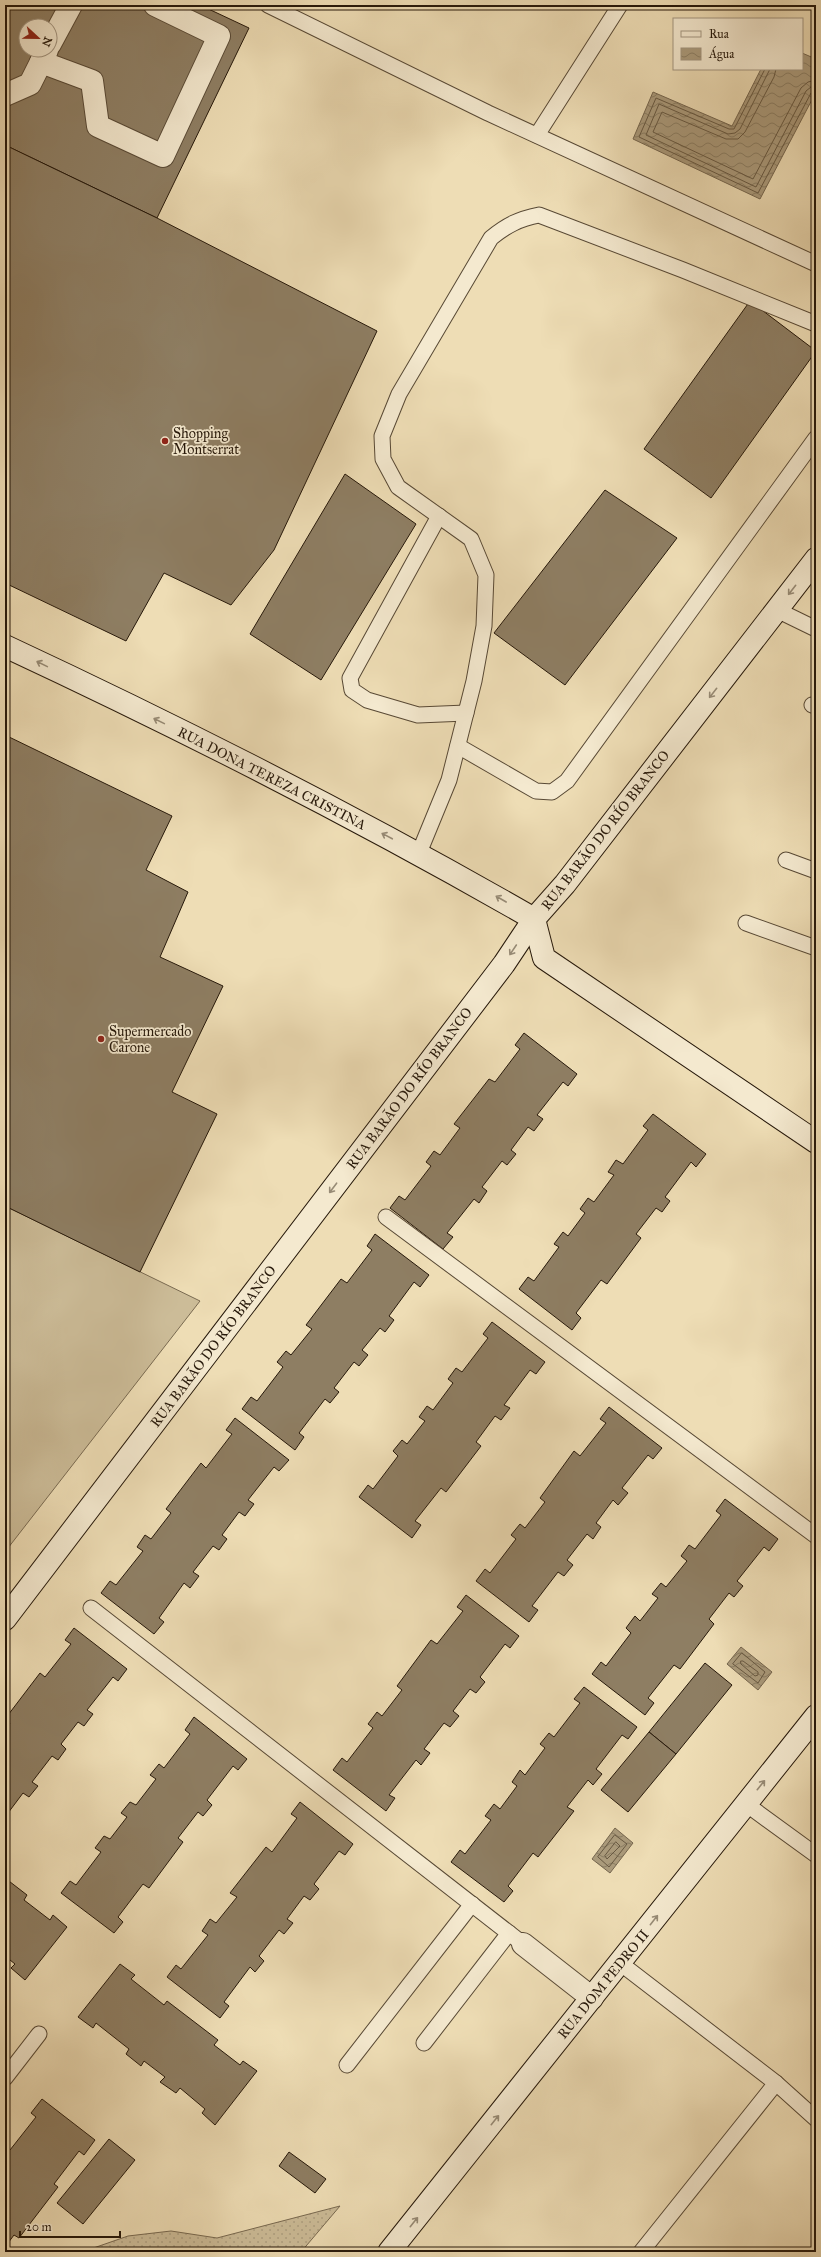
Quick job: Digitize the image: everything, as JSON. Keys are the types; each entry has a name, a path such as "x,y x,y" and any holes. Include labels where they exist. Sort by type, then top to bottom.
{"street":[{"path":"58,28 70,5"},
{"path":"56,58 92,81 98,126 162,156 219,36 155,5"},
{"path":"5,96 30,84 43,58"},
{"name":"RUA BARÃO DO RÍO BRANCO","path":"5,1619 504,964 534,919 565,884 816,559"},
{"name":"RUA DONA TEREZA CRISTINA","path":"7,651 272,776 419,853 534,919"},
{"path":"534,919 544,958 816,1142"},
{"name":"RUA DOM PEDRO II","path":"389,2252 816,1716"},
{"path":"516,1939 592,1998"}],"lane":[{"path":"537,135 620,5"},
{"path":"272,6 537,135 816,264"},
{"path":"419,853 450,780 484,626 486,575 471,539 398,487 383,459 382,436 399,394 491,238 507,225 522,218 539,215 683,270 816,324"},
{"path":"458,746 536,791 552,792 567,781 816,438"},
{"path":"439,516 357,662 350,678 352,690 367,700 418,716 466,713"},
{"path":"777,610 816,629"},
{"path":"786,860 816,871"},
{"path":"746,923 816,948"},
{"path":"386,1216 816,1536"},
{"path":"91,1608 516,1939 424,2043"},
{"path":"746,1804 816,1856"},
{"path":"347,2065 472,1904"},
{"path":"620,1963 776,2083 816,2119"},
{"path":"5,2078 38,2034"},
{"path":"641,2252 776,2083"}],"shaded area":[{"path":"5,1206 200,1301 8,1548 5,1547"},
{"path":"340,2206 301,2252 82,2252 128,2236 171,2231 217,2238"}],"water":[{"path":"803,53 816,59 816,92 760,199 633,139 653,92 732,126 760,70 803,70"},
{"path":"741,1647 772,1672 758,1690 727,1664"},
{"path":"615,1828 633,1843 610,1873 592,1859"}],"building":[{"path":"5,5 200,5 249,28 157,218 5,145"},
{"name":"Shopping Montserrat","path":"5,145 157,218 377,331 274,550 231,605 164,573 126,641 5,583"},
{"path":"750,301 816,351 711,498 644,449"},
{"path":"345,474 416,524 321,680 250,634"},
{"path":"605,490 677,538 565,685 494,633"},
{"name":"Supermercado Carone","path":"5,735 172,816 146,870 188,892 160,957 223,986 172,1092 217,1114 140,1272 5,1206"},
{"path":"524,1033 577,1074 568,1086 563,1082 537,1115 543,1119 534,1131 528,1127 511,1150 516,1154 507,1165 502,1161 482,1187 487,1191 479,1203 474,1199 447,1233 453,1237 443,1249 390,1208 399,1196 405,1200 431,1166 426,1162 434,1151 440,1155 460,1128 454,1124 489,1079 495,1082 520,1049 515,1045"},
{"path":"653,1114 706,1154 696,1167 691,1162 665,1197 670,1201 662,1212 656,1208 636,1234 641,1238 607,1284 601,1280 576,1313 581,1318 572,1330 519,1289 528,1277 534,1281 559,1247 554,1244 563,1232 568,1236 585,1213 580,1209 588,1198 594,1202 614,1175 608,1172 616,1160 623,1164 648,1130 643,1126"},
{"path":"375,1234 429,1275 420,1287 414,1282 389,1316 394,1320 385,1332 380,1328 362,1350 368,1355 359,1366 354,1362 334,1388 339,1392 330,1403 325,1399 299,1433 304,1437 295,1450 242,1409 251,1397 257,1401 283,1367 277,1362 286,1351 291,1355 312,1329 306,1325 341,1279 347,1283 372,1250 367,1246"},
{"path":"492,1322 545,1362 536,1374 530,1370 504,1405 510,1408 501,1420 495,1416 476,1442 481,1446 446,1492 441,1488 415,1521 421,1525 412,1538 359,1497 368,1485 373,1489 398,1456 393,1451 402,1440 407,1444 425,1421 419,1417 427,1406 433,1410 453,1383 448,1379 456,1368 462,1372 488,1338 483,1334"},
{"path":"609,1407 662,1448 653,1459 648,1455 622,1488 628,1493 618,1505 613,1500 596,1523 601,1527 593,1539 587,1534 567,1560 573,1565 564,1576 558,1572 532,1606 538,1610 529,1622 476,1581 485,1569 490,1573 516,1539 511,1535 520,1524 525,1528 545,1502 540,1498 574,1451 580,1456 606,1423 600,1419"},
{"path":"235,1418 289,1460 279,1471 274,1467 248,1500 254,1504 245,1516 239,1512 222,1535 227,1539 219,1550 213,1546 193,1572 199,1576 190,1588 184,1583 159,1618 164,1622 154,1634 101,1593 110,1581 116,1585 143,1551 137,1547 145,1535 151,1539 171,1513 166,1509 201,1463 206,1468 232,1434 226,1430"},
{"path":"725,1499 778,1539 769,1551 764,1547 737,1581 743,1586 734,1597 729,1593 709,1619 714,1624 680,1669 674,1665 648,1698 654,1703 645,1715 592,1674 601,1662 606,1666 631,1633 626,1628 635,1616 640,1621 658,1598 652,1594 661,1583 666,1587 687,1561 681,1556 689,1545 695,1549 721,1515 716,1511"},
{"path":"466,1595 519,1636 510,1648 505,1644 480,1677 485,1682 476,1693 470,1689 453,1711 459,1716 450,1727 444,1723 424,1749 430,1753 421,1765 416,1760 389,1795 395,1798 386,1811 333,1770 342,1758 347,1762 373,1728 368,1724 377,1712 382,1716 402,1690 397,1686 431,1640 437,1644 463,1611 457,1607"},
{"path":"74,1628 127,1669 118,1681 113,1677 87,1710 93,1714 84,1726 78,1722 61,1744 66,1749 58,1760 52,1756 32,1782 38,1786 29,1797 23,1793 5,1817 5,1730 10,1723 5,1719 40,1673 45,1677 71,1644 65,1640"},
{"path":"705,1663 732,1685 676,1754 649,1732"},
{"path":"584,1687 637,1727 628,1739 622,1735 596,1769 602,1774 593,1785 588,1780 567,1807 574,1811 538,1857 533,1853 508,1886 513,1891 504,1902 451,1862 460,1850 465,1854 491,1820 485,1816 494,1804 500,1809 517,1786 512,1782 520,1770 525,1775 545,1748 540,1744 549,1733 554,1737 580,1703 574,1699"},
{"path":"194,1717 247,1759 238,1770 233,1766 207,1800 212,1805 203,1816 198,1812 178,1838 183,1842 149,1888 143,1884 118,1917 123,1922 114,1933 61,1893 70,1881 76,1885 101,1852 95,1848 104,1836 110,1839 127,1817 121,1813 130,1802 136,1805 156,1779 150,1775 159,1764 164,1768 190,1734 185,1730"},
{"path":"649,1732 676,1754 628,1812 601,1790"},
{"path":"300,1802 353,1844 345,1855 339,1851 314,1884 319,1889 310,1900 304,1896 287,1919 293,1923 284,1934 279,1930 259,1956 264,1961 255,1972 250,1967 224,2002 229,2006 220,2018 167,1977 176,1965 181,1969 208,1935 202,1931 210,1919 216,1923 237,1897 230,1893 266,1847 272,1852 297,1818 291,1814"},
{"path":"5,1878 27,1895 24,1900 50,1920 53,1915 67,1927 25,1980 11,1968 15,1964 5,1956"},
{"path":"120,1964 135,1975 131,1979 164,2005 167,2001 218,2040 214,2045 240,2065 243,2061 257,2071 215,2125 202,2113 205,2109 180,2088 176,2093 160,2082 165,2077 144,2061 141,2066 126,2054 129,2049 96,2023 93,2028 78,2017"},
{"path":"42,2099 95,2140 84,2155 79,2151 54,2184 58,2187 19,2238 14,2235 5,2247 5,2146 10,2150 36,2117 31,2113"},
{"path":"109,2139 135,2160 83,2224 57,2203"},
{"path":"289,2152 326,2179 315,2193 279,2166"}],"place":[{"name":"Shopping Montserrat","path":"165,441"},
{"name":"Supermercado Carone","path":"101,1039"}]}
